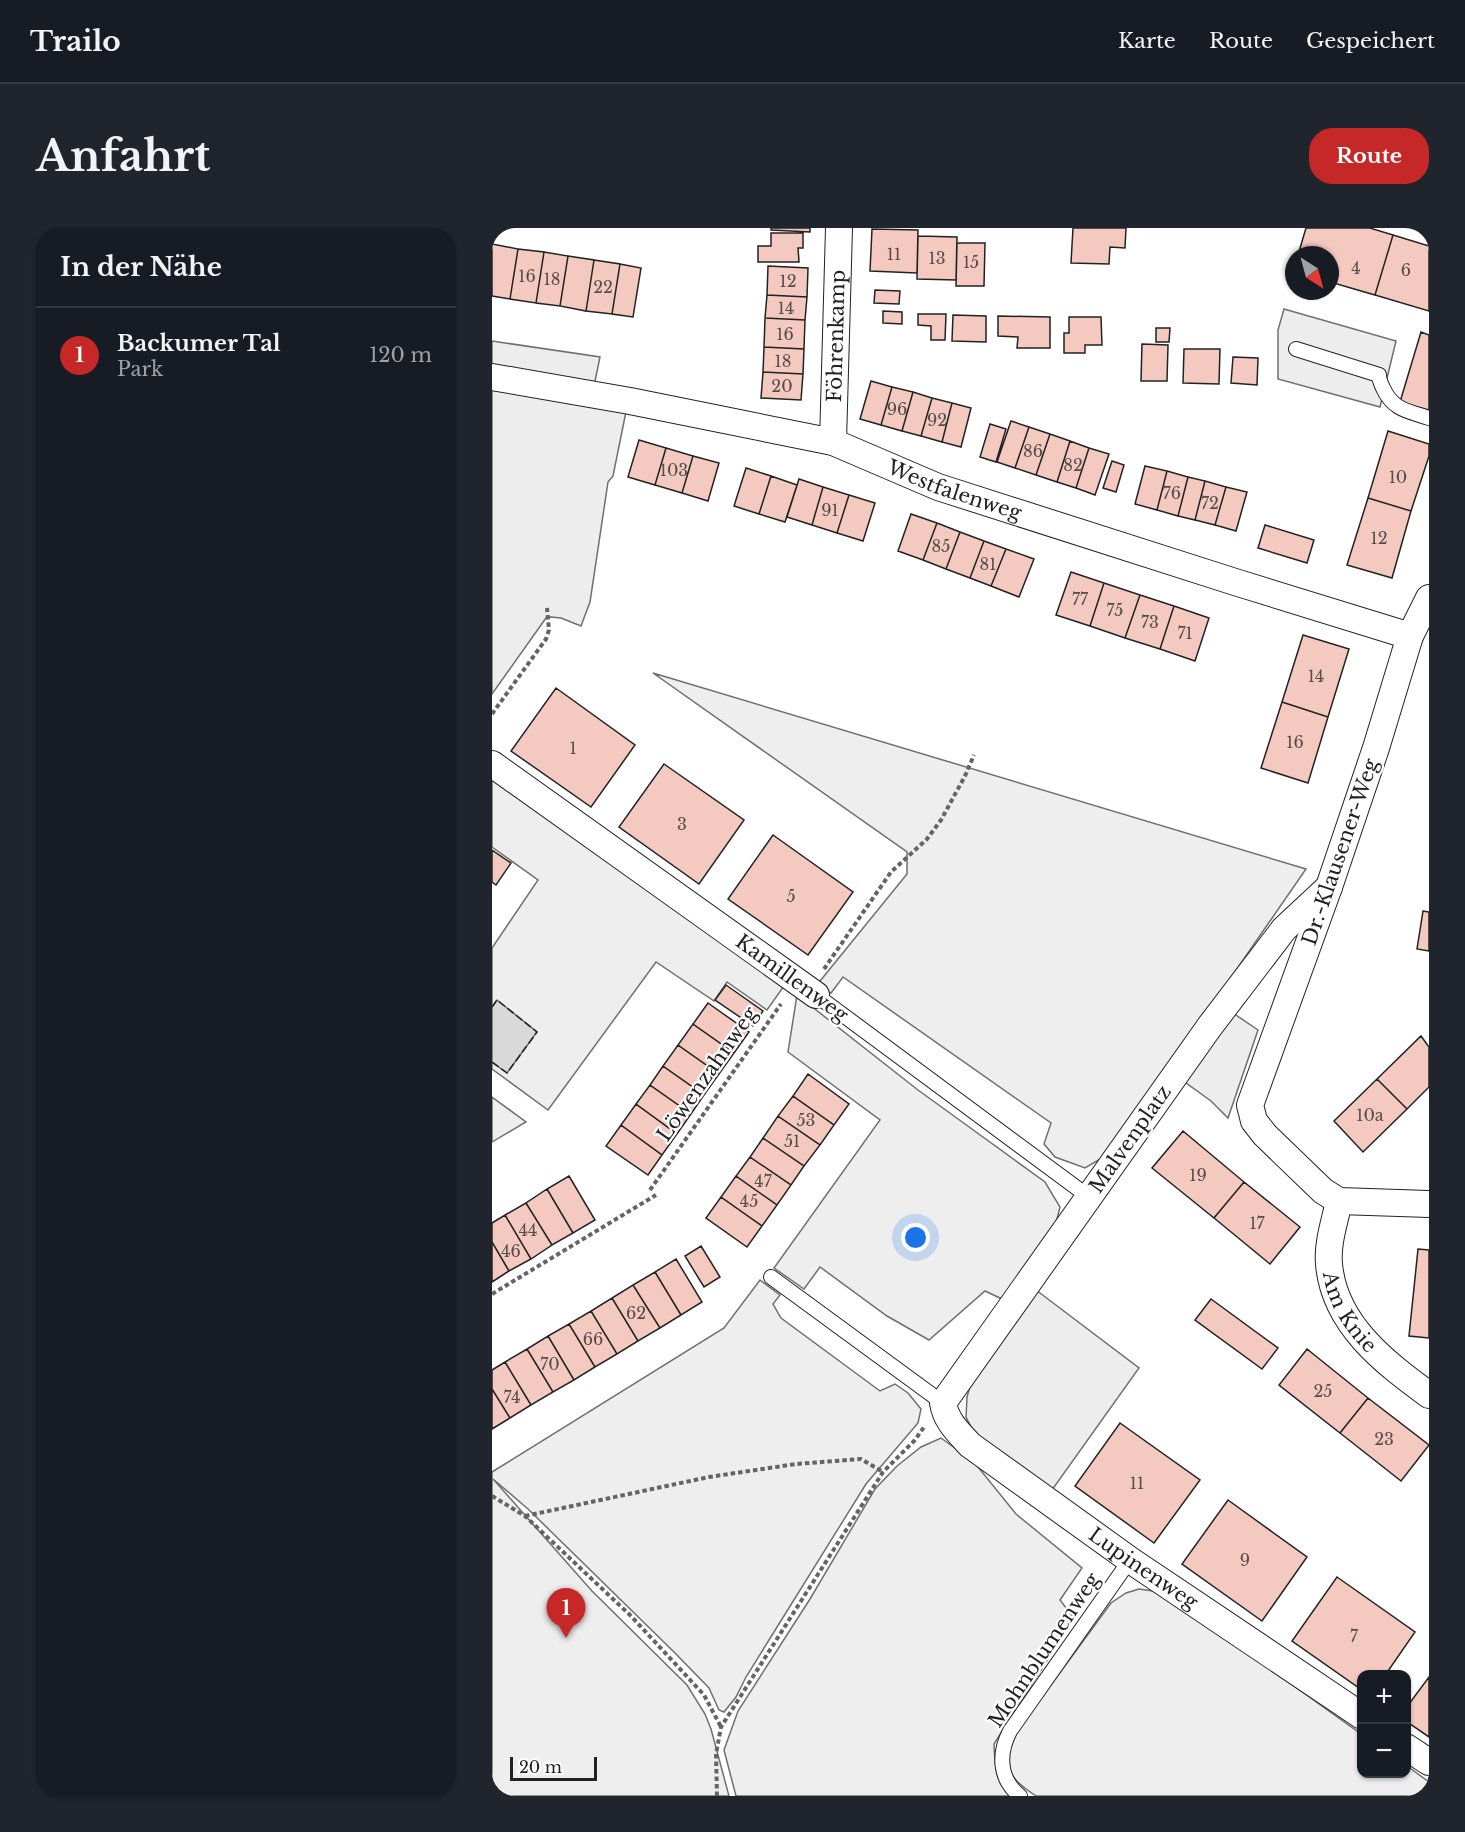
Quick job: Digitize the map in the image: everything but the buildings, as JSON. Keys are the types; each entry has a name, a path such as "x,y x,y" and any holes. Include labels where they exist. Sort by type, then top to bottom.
{"street":[{"name":"Föhrenkamp","path":"833,442 839,228"},
{"name":"Westfalenweg","path":"492,376 630,400 833,442 938,487 1410,636"},
{"name":"Dr.-Klausener-Weg","path":"1340,1201 1323,1191 1265,1135 1254,1121 1250,1105 1329,887 1376,748 1410,636 1429,598"},
{"name":"Kamillenweg","path":"492,764 807,989"},
{"name":"Malvenplatz","path":"943,1403 1210,1026 1277,938 1329,887"},
{"path":"1340,1201 1429,1204"},
{"name":"Am Knie","path":"1340,1201 1330,1240 1328,1264 1340,1304 1358,1334 1372,1349 1429,1395"},
{"name":"Lupinenweg","path":"943,1403 945,1415 951,1425 970,1445 1130,1560 1357,1713"},
{"path":"1411,1750 1429,1762"}],"lane":[{"path":"1296,349 1379,375 1386,394 1395,406 1429,418"},
{"name":"Kamillenweg","path":"807,989 1089,1197"},
{"path":"771,1277 943,1403"},
{"name":"Mohnblumenweg","path":"1020,1796 1008,1785 1004,1772 1001,1755 1004,1743 1010,1731 1130,1560"}],"path":[{"path":"492,714 546,639 549,630 547,608"},
{"name":"Löwenzahnweg","path":"650,1190 807,989 891,872 927,839 941,820 974,755"},
{"path":"492,1294 656,1195"},
{"path":"717,1796 716,1754 721,1727 883,1472 915,1440 943,1403"},
{"path":"525,1516 709,1478 796,1464 861,1459 883,1472"},
{"path":"492,1496 525,1516 631,1616 704,1695 721,1727"}],"shaded area":[{"path":"1284,309 1396,341 1380,407 1278,379 1278,330"},
{"path":"492,341 600,357 594,386 630,392 613,476 608,482 590,602 581,626 561,618 546,618 492,694"},
{"path":"653,673 1306,869 1109,1154 1085,1168 1055,1157 1044,1144 1051,1123 843,977 831,993 816,986 907,874 907,852"},
{"path":"492,780 784,986 767,1010 727,982 714,1001 656,962 548,1110 492,1069 492,948 538,880 492,847"},
{"path":"797,995 918,1090 1045,1182 1060,1207 1055,1227 1002,1299 985,1291 929,1340 887,1316 820,1267 804,1289 774,1268 880,1120 788,1052"},
{"path":"497,1000 537,1032 507,1073 492,1062 492,1007"},
{"path":"1230,1011 1258,1030 1228,1118 1211,1101 1182,1080"},
{"path":"492,1097 526,1122 492,1142"},
{"path":"760,1280 780,1295 773,1304 781,1318 880,1391 895,1384 908,1393 921,1409 918,1423 866,1484 746,1677 736,1697 724,1712 719,1710 709,1688 674,1652 528,1509 493,1479 592,1591 687,1685 705,1714 711,1729 729,1796 492,1796 492,1472 724,1328"},
{"path":"1036,1290 1139,1368 1052,1490 981,1438 973,1431 966,1417 967,1397 972,1379"},
{"path":"941,1438 974,1462 1016,1514 1082,1568 1060,1600 1074,1618 994,1744 999,1778 1010,1796 736,1796 724,1750 738,1711 810,1599 875,1489 897,1466 921,1447"},
{"path":"1139,1589 1153,1591 1185,1608 1357,1731 1357,1778 1411,1778 1411,1769 1429,1782 1429,1796 1036,1796 1018,1783 1010,1770 1009,1755 1015,1734 1111,1603 1126,1593"}],"fence":[{"path":"492,1007 497,1000 537,1032 507,1073 492,1062"}],"place":[{"name":"Backumer Tal","path":"566,1638"}]}
